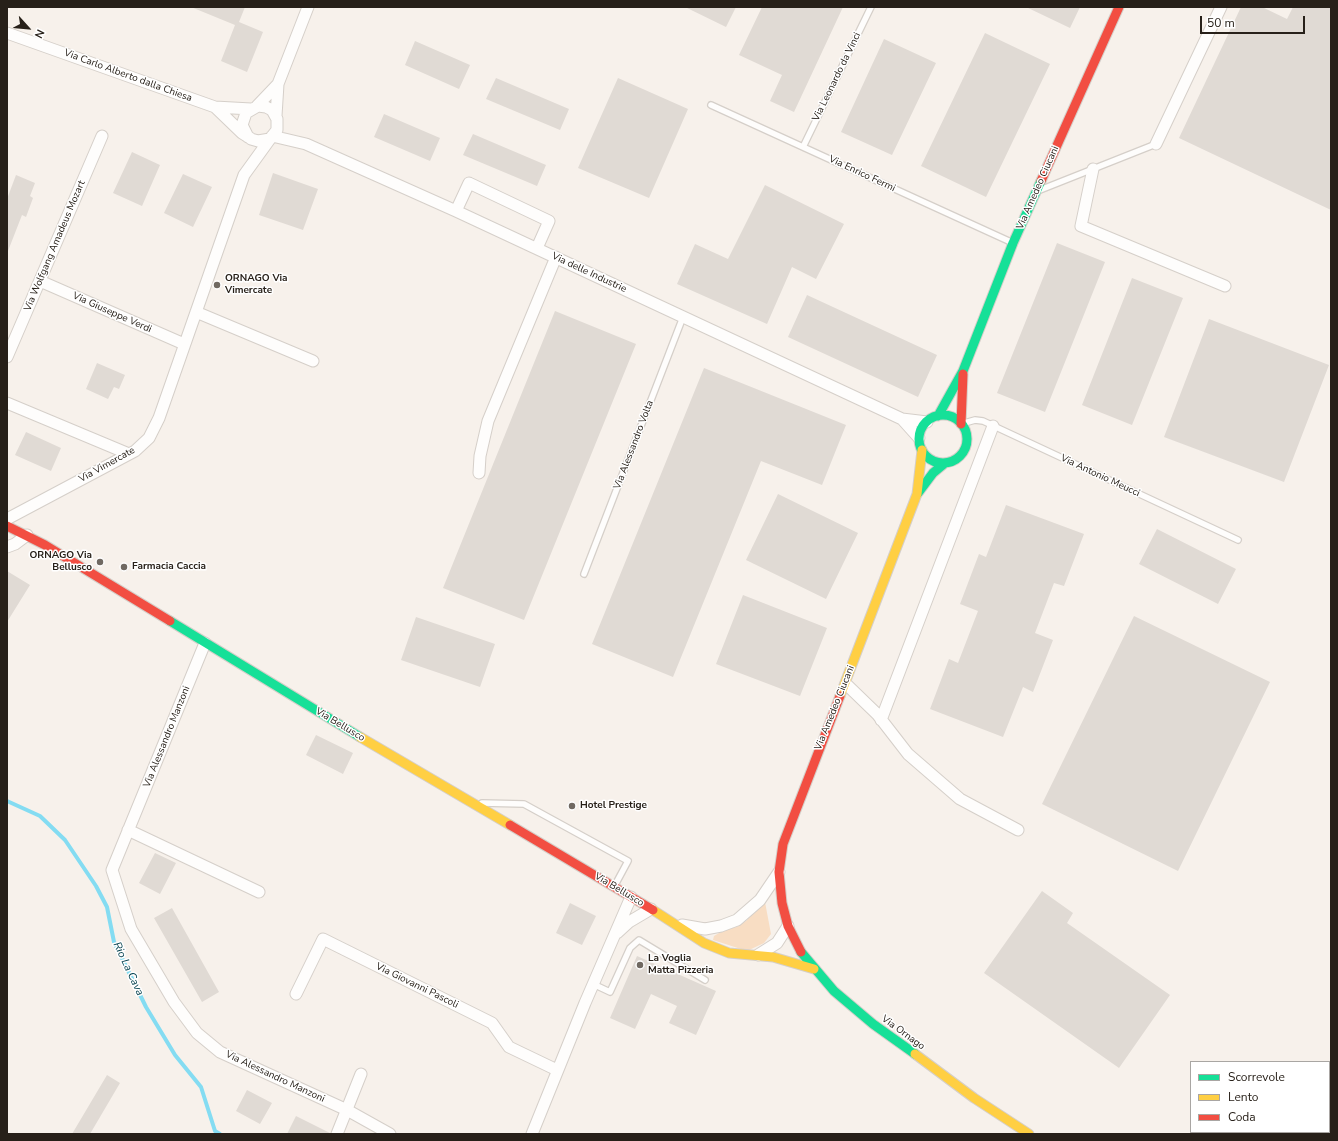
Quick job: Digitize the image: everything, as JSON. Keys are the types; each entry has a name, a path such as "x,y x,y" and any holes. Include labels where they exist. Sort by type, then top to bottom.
{"main road":[{"name":"Via Amedeo Ciucani","path":"938,416 963,371 1013,243 1119,7"},
{"name":"Via Amedeo Ciucani","path":"917,494 933,473 945,463 957,458 965,448 966,435 961,424 963,371"},
{"path":"919,438 921,429 927,422 938,416 951,417 961,424"},
{"name":"Via Amedeo Ciucani","path":"788,926 782,903 779,872 783,844 793,814 846,684 917,494 922,450 919,438"},
{"path":"922,450 930,460 945,463"},
{"name":"Via Bellusco","path":"7,526 27,535 716,949 734,954 758,955 777,958 814,969"},
{"name":"Via Ornago","path":"788,926 800,951 834,991 873,1024 974,1098 1029,1134"}],"street":[{"path":"215,107 248,137 258,141 271,138 277,128 276,116 278,84 308,7"},
{"path":"1156,144 1221,7"},
{"name":"Via Carlo Alberto dalla Chiesa","path":"7,33 215,107 254,108"},
{"path":"248,137 242,124 244,116 278,84"},
{"path":"254,108 268,108 276,116"},
{"name":"Via Wolfgang Amadeus Mozart","path":"7,357 102,136"},
{"name":"Via delle Industrie","path":"271,138 306,144 537,248 902,419 927,422"},
{"name":"Via Vimercate","path":"7,519 129,454 144,443 153,431 244,175 271,138"},
{"path":"1093,169 1081,226 1224,286"},
{"path":"456,211 469,183 549,221 537,248"},
{"path":"479,473 480,456 488,421 556,257"},
{"name":"Via Giuseppe Verdi","path":"40,281 184,344"},
{"path":"196,312 313,361"},
{"path":"7,403 129,454"},
{"name":"Via delle Industrie","path":"902,419 919,438"},
{"path":"881,720 993,426"},
{"path":"7,547 15,544 27,535"},
{"name":"Via Alessandro Manzoni","path":"205,643 112,870 131,929 174,1002 197,1033 220,1052 347,1110 390,1134"},
{"path":"846,684 881,720 908,754 960,798 1018,830"},
{"path":"128,830 259,892"},
{"name":"Via Bellusco","path":"674,923 705,929 721,926 737,920 760,900 779,872"},
{"path":"532,1134 557,1070 631,897"},
{"path":"616,934 629,922 651,909"},
{"path":"758,955 777,943 788,926"},
{"name":"Via Giovanni Pascoli","path":"296,994 323,939 492,1023 509,1047 557,1070"},
{"path":"337,1134 361,1074"}],"lane":[{"name":"Via Leonardo da Vinci","path":"804,147 871,7"},
{"name":"Via Enrico Fermi","path":"711,105 1013,243"},
{"path":"1036,191 1156,144"},
{"name":"Via Alessandro Volta","path":"584,574 683,317"},
{"name":"Via Antonio Meucci","path":"961,424 978,420 993,426 1238,540"},
{"path":"472,803 524,804 628,861 614,887"},
{"path":"593,984 610,992 630,948 639,940 705,980"}],"shaded area":[{"path":"765,902 771,934 764,943 747,951 713,940 714,936 724,930 736,927 746,921"}],"building":[{"path":"191,7 245,7 239,22 263,32 247,72 221,61 235,25"},
{"path":"685,7 736,7 726,27"},
{"path":"762,7 843,7 794,112 770,101 782,75 739,55"},
{"path":"1026,7 1080,7 1070,28"},
{"path":"1241,7 1262,7 1287,19 1293,7 1331,7 1331,210 1179,138"},
{"path":"985,33 1050,64 986,197 921,166"},
{"path":"884,39 936,63 892,155 841,132"},
{"path":"415,41 470,65 459,89 405,65"},
{"path":"496,78 569,109 560,130 486,99"},
{"path":"618,78 688,109 649,198 578,168"},
{"path":"384,114 440,138 430,161 374,137"},
{"path":"473,134 546,165 537,186 463,155"},
{"path":"132,152 160,165 142,206 113,193"},
{"path":"273,173 318,189 303,230 259,215"},
{"path":"183,174 212,187 193,227 164,213"},
{"path":"16,175 35,183 30,196 33,198 26,217 22,215 8,251 7,199"},
{"path":"765,185 844,224 816,279 792,267 767,324 677,284 695,244 728,259"},
{"path":"1057,243 1105,262 1045,412 997,393"},
{"path":"1132,278 1183,298 1132,425 1082,405"},
{"path":"807,295 937,355 918,397 788,337"},
{"path":"555,311 636,344 524,620 443,588"},
{"path":"1209,319 1329,365 1284,482 1164,437"},
{"path":"97,363 125,375 119,389 114,387 108,399 86,389"},
{"path":"704,368 846,425 822,485 761,461 673,677 592,644"},
{"path":"26,432 61,448 51,471 15,455"},
{"path":"778,494 858,533 826,599 746,560"},
{"path":"1006,505 1084,534 1064,586 1054,583 1035,633 1053,640 1033,692 1023,687 1003,737 930,709 949,659 958,663 978,611 960,604 979,554 986,557"},
{"path":"1157,529 1236,569 1218,604 1139,564"},
{"path":"7,571 30,585 7,622"},
{"path":"743,595 827,628 800,696 716,664"},
{"path":"1134,616 1270,682 1178,871 1042,804"},
{"path":"416,617 495,644 480,687 401,660"},
{"path":"316,735 353,753 343,774 306,755"},
{"path":"155,853 176,863 160,894 139,883"},
{"path":"1042,891 1073,913 1067,923 1170,995 1119,1068 984,973"},
{"path":"570,903 596,916 582,945 556,933"},
{"path":"172,908 219,992 202,1002 154,918"},
{"path":"637,956 716,991 696,1035 669,1023 677,1006 651,994 635,1029 610,1018"},
{"path":"107,1075 120,1083 90,1134 72,1134"},
{"path":"247,1090 272,1103 260,1124 236,1111"},
{"path":"296,1116 330,1133 330,1134 287,1134"}],"waterway":[{"name":"Rio La Cava","path":"7,801 40,816 65,840 96,886 107,907 114,942 146,1007 175,1055 201,1087 215,1131 220,1134"}],"traffic: fast":[{"path":"938,416 963,371 1013,243 1041,181"},
{"path":"943,415 952,417 960,422 965,430 967,439 965,448 960,456 952,461 943,463 934,461 926,456 921,448 919,439 921,430 926,422 934,417 943,415"},
{"path":"918,493 933,473 945,463"},
{"path":"170,621 360,737"},
{"path":"801,952 834,991 873,1024 915,1054"}],"traffic: slow":[{"path":"840,696 917,494 922,450"},
{"path":"360,737 510,825"},
{"path":"653,910 704,943 729,953 773,957 814,969"},
{"path":"915,1054 974,1098 1029,1134"}],"traffic: jam":[{"path":"1041,181 1119,7"},
{"path":"961,424 963,374"},
{"path":"7,526 45,545 170,621"},
{"path":"801,952 788,926 782,903 779,872 783,844 840,696"},
{"path":"510,825 653,910"}],"place":[{"name":"ORNAGO Via Vimercate","path":"217,285"},
{"name":"ORNAGO Via Bellusco","path":"100,562"},
{"name":"Farmacia Caccia","path":"124,567"},
{"name":"Hotel Prestige","path":"572,806"},
{"name":"La Voglia Matta Pizzeria","path":"640,965"}]}
